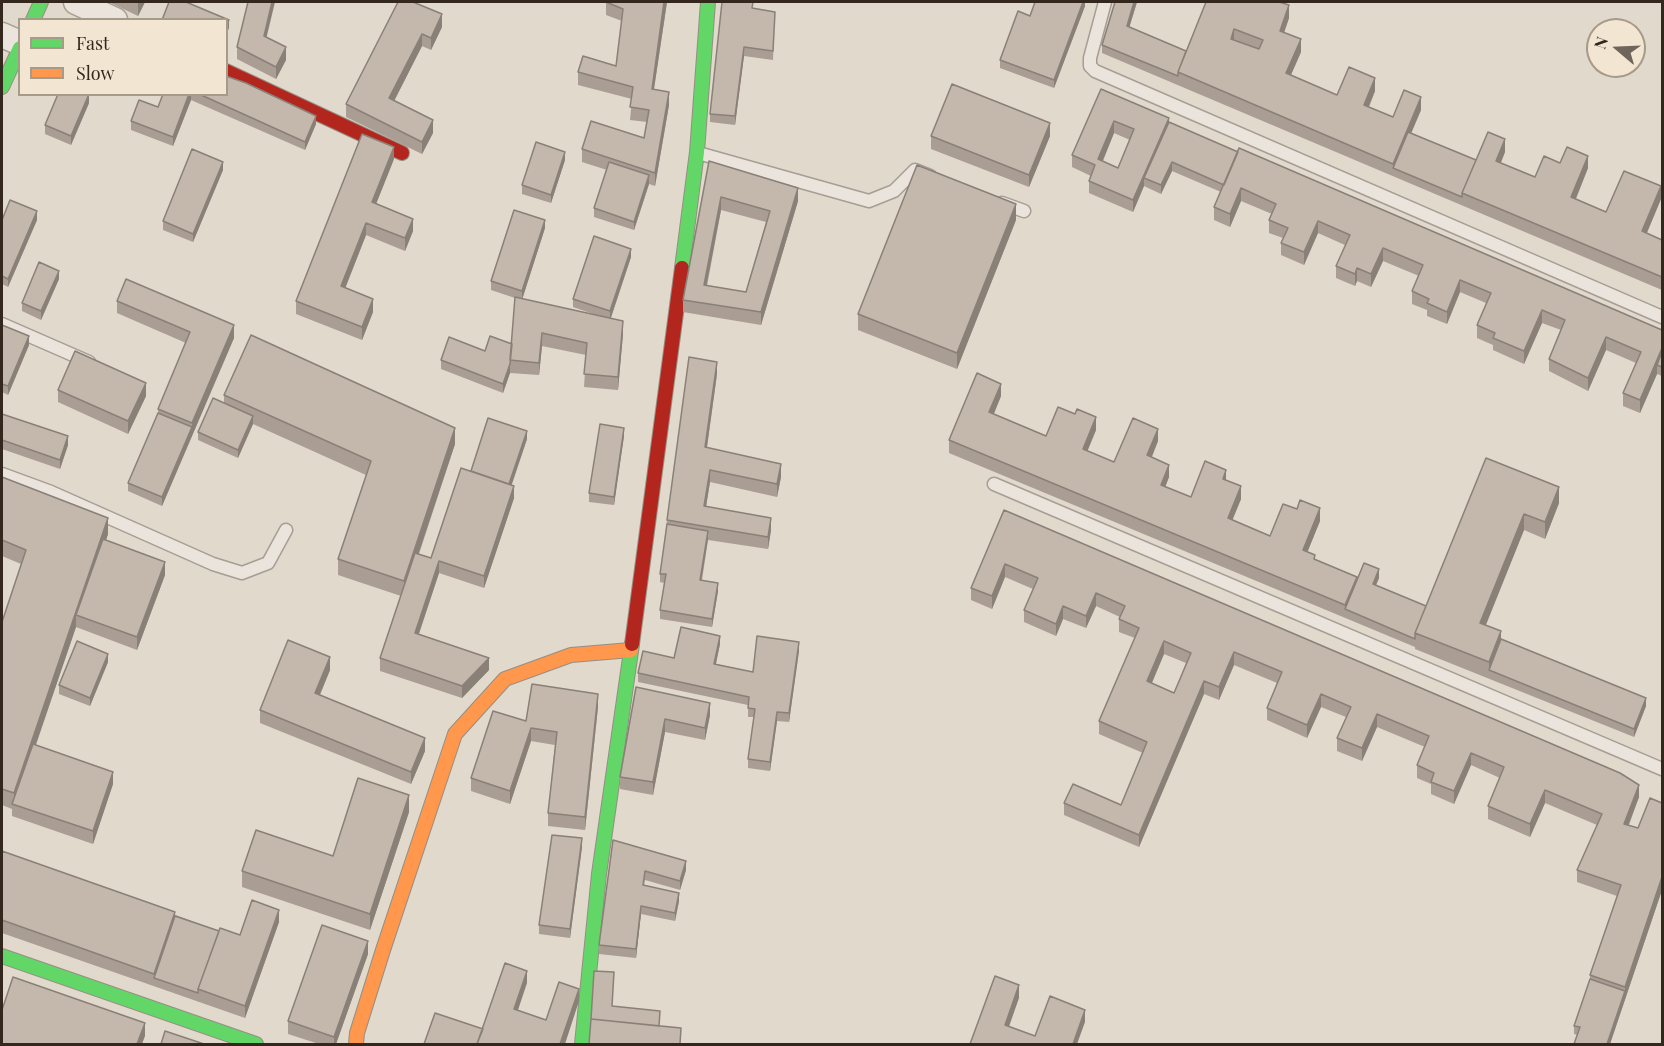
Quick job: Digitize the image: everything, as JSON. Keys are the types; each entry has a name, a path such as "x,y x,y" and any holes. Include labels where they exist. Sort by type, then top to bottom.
{"street":[{"path":"34,18 41,2"},
{"path":"76,2 111,18"},
{"path":"582,1044 599,874 697,152 708,2"},
{"path":"2,35 18,42"},
{"path":"2,87 18,52"},
{"path":"228,72 402,153"},
{"path":"356,1044 357,1033 383,950 455,734 505,679 571,655 631,650"},
{"path":"2,956 256,1044"}],"lane":[{"path":"1105,2 1090,58 1090,66 1095,71 1662,317"},
{"path":"697,152 869,201 894,191 915,170 937,178"},
{"path":"991,199 1024,211"},
{"path":"2,324 105,369"},
{"path":"2,474 51,492 213,564 242,573 268,563 286,530"},
{"path":"994,484 1662,769"}],"building":[{"path":"169,2 186,2 224,18 163,18"},
{"path":"248,2 272,2 264,36 286,47 276,67 237,47"},
{"path":"398,2 413,2 442,14 431,38 422,34 389,98 433,120 422,142 346,104"},
{"path":"606,2 664,2 652,89 669,92 655,173 582,149 591,121 644,138 649,110 630,107 633,87 578,72 583,56 616,66 623,9"},
{"path":"722,2 753,2 752,8 775,12 773,51 744,47 735,116 710,114"},
{"path":"1035,2 1083,2 1054,80 1000,60 1018,11 1030,16"},
{"path":"1115,2 1134,2 1127,26 1186,51 1178,76 1102,45"},
{"path":"1206,2 1279,2 1289,5 1280,31 1301,39 1286,73 1337,95 1349,67 1375,78 1364,105 1393,117 1404,90 1421,97 1393,164 1178,72","holes":["1234,29 1263,40 1259,49 1231,39"]},
{"path":"228,77 246,83 316,116 305,142 203,96 228,96"},
{"path":"952,84 1050,123 1029,175 931,136"},
{"path":"1101,89 1169,118 1133,200 1089,181 1095,165 1072,155","holes":["1114,121 1134,129 1118,168 1098,159"]},
{"path":"57,96 88,96 71,136 45,125"},
{"path":"162,96 188,96 173,137 131,121 139,100 158,107"},
{"path":"1169,122 1238,152 1224,185 1172,162 1161,185 1144,178"},
{"path":"1408,132 1476,160 1462,197 1393,168"},
{"path":"1488,132 1505,139 1496,161 1535,177 1544,156 1560,163 1567,147 1588,156 1571,197 1606,212 1624,171 1661,186 1642,231 1662,240 1662,277 1462,193"},
{"path":"362,134 394,147 372,202 413,219 405,238 366,223 341,286 373,299 362,327 296,301"},
{"path":"536,142 565,152 551,195 522,185"},
{"path":"1239,148 1662,330 1662,348 1640,400 1623,393 1641,352 1606,337 1588,378 1549,359 1565,320 1542,310 1524,351 1493,338 1495,333 1477,325 1491,293 1460,280 1447,312 1427,303 1429,299 1412,291 1423,265 1383,248 1371,274 1357,268 1355,274 1336,266 1350,235 1318,221 1304,252 1281,243 1288,228 1269,220 1276,204 1241,188 1230,214 1214,207"},
{"path":"192,149 223,162 193,234 163,221"},
{"path":"709,161 798,188 761,312 683,300","holes":["721,197 770,211 746,292 704,285"]},
{"path":"609,162 649,175 634,222 594,208"},
{"path":"917,165 1016,204 957,353 858,314"},
{"path":"10,200 37,211 8,279 2,276 2,220"},
{"path":"514,210 545,220 522,291 491,281"},
{"path":"594,236 631,249 610,311 573,299"},
{"path":"39,262 59,271 41,311 22,303"},
{"path":"126,279 234,325 192,423 158,409 190,332 117,301"},
{"path":"515,297 623,321 618,377 584,374 587,343 542,333 539,363 510,360"},
{"path":"2,325 29,336 8,386 2,384"},
{"path":"251,335 455,428 404,581 338,559 371,461 224,395"},
{"path":"490,336 512,344 510,364 503,384 441,360 449,337 485,351"},
{"path":"75,351 146,383 128,421 58,390"},
{"path":"1662,352 1662,367 1657,365"},
{"path":"689,357 717,362 705,447 781,464 777,484 710,470 704,506 771,518 768,537 667,520"},
{"path":"977,373 1001,384 989,412 1046,436 1058,407 1075,414 1077,409 1096,417 1083,449 1114,462 1133,418 1158,429 1147,455 1169,465 1161,485 1191,497 1205,461 1226,470 1223,479 1241,486 1228,518 1270,536 1283,504 1297,509 1300,500 1320,508 1303,550 1315,555 1314,559 1357,577 1345,605 949,440"},
{"path":"213,398 253,416 238,450 198,432"},
{"path":"158,413 192,427 162,497 128,483"},
{"path":"2,414 68,436 60,460 2,440"},
{"path":"488,418 527,431 509,484 471,471"},
{"path":"600,424 624,428 614,497 589,493"},
{"path":"1486,458 1559,487 1545,522 1524,514 1480,623 1501,631 1489,662 1415,633"},
{"path":"461,468 514,486 484,576 439,561 415,633 489,658 462,686 380,658 415,553 431,558"},
{"path":"2,477 108,518 14,793 2,789 2,622 26,550 2,540"},
{"path":"1004,510 1620,773 1639,785 1624,824 1638,828 1650,798 1662,803 1662,877 1625,987 1590,975 1621,885 1577,870 1602,814 1545,790 1530,824 1488,806 1504,767 1471,753 1454,791 1431,782 1434,773 1417,765 1429,736 1377,714 1362,748 1337,738 1351,707 1321,694 1307,725 1267,708 1282,672 1234,652 1219,687 1204,681 1139,835 1064,803 1073,784 1121,805 1147,742 1099,721 1139,628 1119,619 1125,606 1096,593 1086,616 1063,606 1056,624 1024,610 1038,578 1005,564 992,596 971,588","holes":["1164,641 1191,653 1174,693 1147,681"]},
{"path":"667,524 708,531 700,580 718,583 712,619 660,610 666,574 660,574"},
{"path":"103,539 165,562 137,637 76,615"},
{"path":"1364,563 1379,569 1373,584 1426,606 1415,633 1415,639 1345,609"},
{"path":"681,627 720,636 714,664 753,672 757,636 799,642 789,713 777,712 770,762 748,759 755,709 748,708 749,697 638,673 643,651 674,658"},
{"path":"1501,639 1646,698 1634,729 1489,670"},
{"path":"288,640 330,657 315,693 425,738 411,772 260,710"},
{"path":"77,641 108,654 90,698 59,685"},
{"path":"532,684 598,694 585,817 548,813 557,732 531,728 510,791 471,778 493,711 526,721"},
{"path":"636,687 710,703 705,728 665,719 653,782 620,777"},
{"path":"33,744 113,772 93,831 12,804"},
{"path":"358,778 409,795 370,914 242,871 256,830 333,856"},
{"path":"552,835 582,838 570,929 539,925"},
{"path":"613,840 686,861 680,881 645,871 643,885 679,893 675,913 641,906 636,949 599,945"},
{"path":"2,851 175,912 154,974 2,920"},
{"path":"252,900 279,910 245,1006 198,989 220,928 240,935"},
{"path":"175,916 219,931 198,993 154,978"},
{"path":"322,925 368,941 334,1037 288,1021"},
{"path":"505,963 527,971 514,1009 546,1020 559,982 579,989 560,1044 477,1044"},
{"path":"594,971 614,972 612,1006 660,1011 659,1026 591,1019"},
{"path":"995,976 1019,985 1005,1025 1035,1036 1050,996 1085,1010 1073,1044 970,1044"},
{"path":"13,977 145,1023 137,1044 2,1044 2,1010"},
{"path":"1590,979 1625,991 1607,1044 1574,1044 1580,1027 1574,1026"},
{"path":"435,1013 483,1029 477,1044 424,1044"},
{"path":"591,1019 681,1028 680,1044 589,1044"},
{"path":"165,1031 204,1044 161,1044"}],"traffic: fast":[{"path":"34,18 41,2"},
{"path":"682,268 697,152 708,2"},
{"path":"2,87 18,52"},
{"path":"582,1044 599,874 632,644"},
{"path":"2,956 256,1044"}],"traffic: slow":[{"path":"356,1044 357,1033 383,950 455,734 505,679 571,655 631,650"}],"traffic: jam":[{"path":"228,72 402,153"},
{"path":"632,644 682,268"}]}
